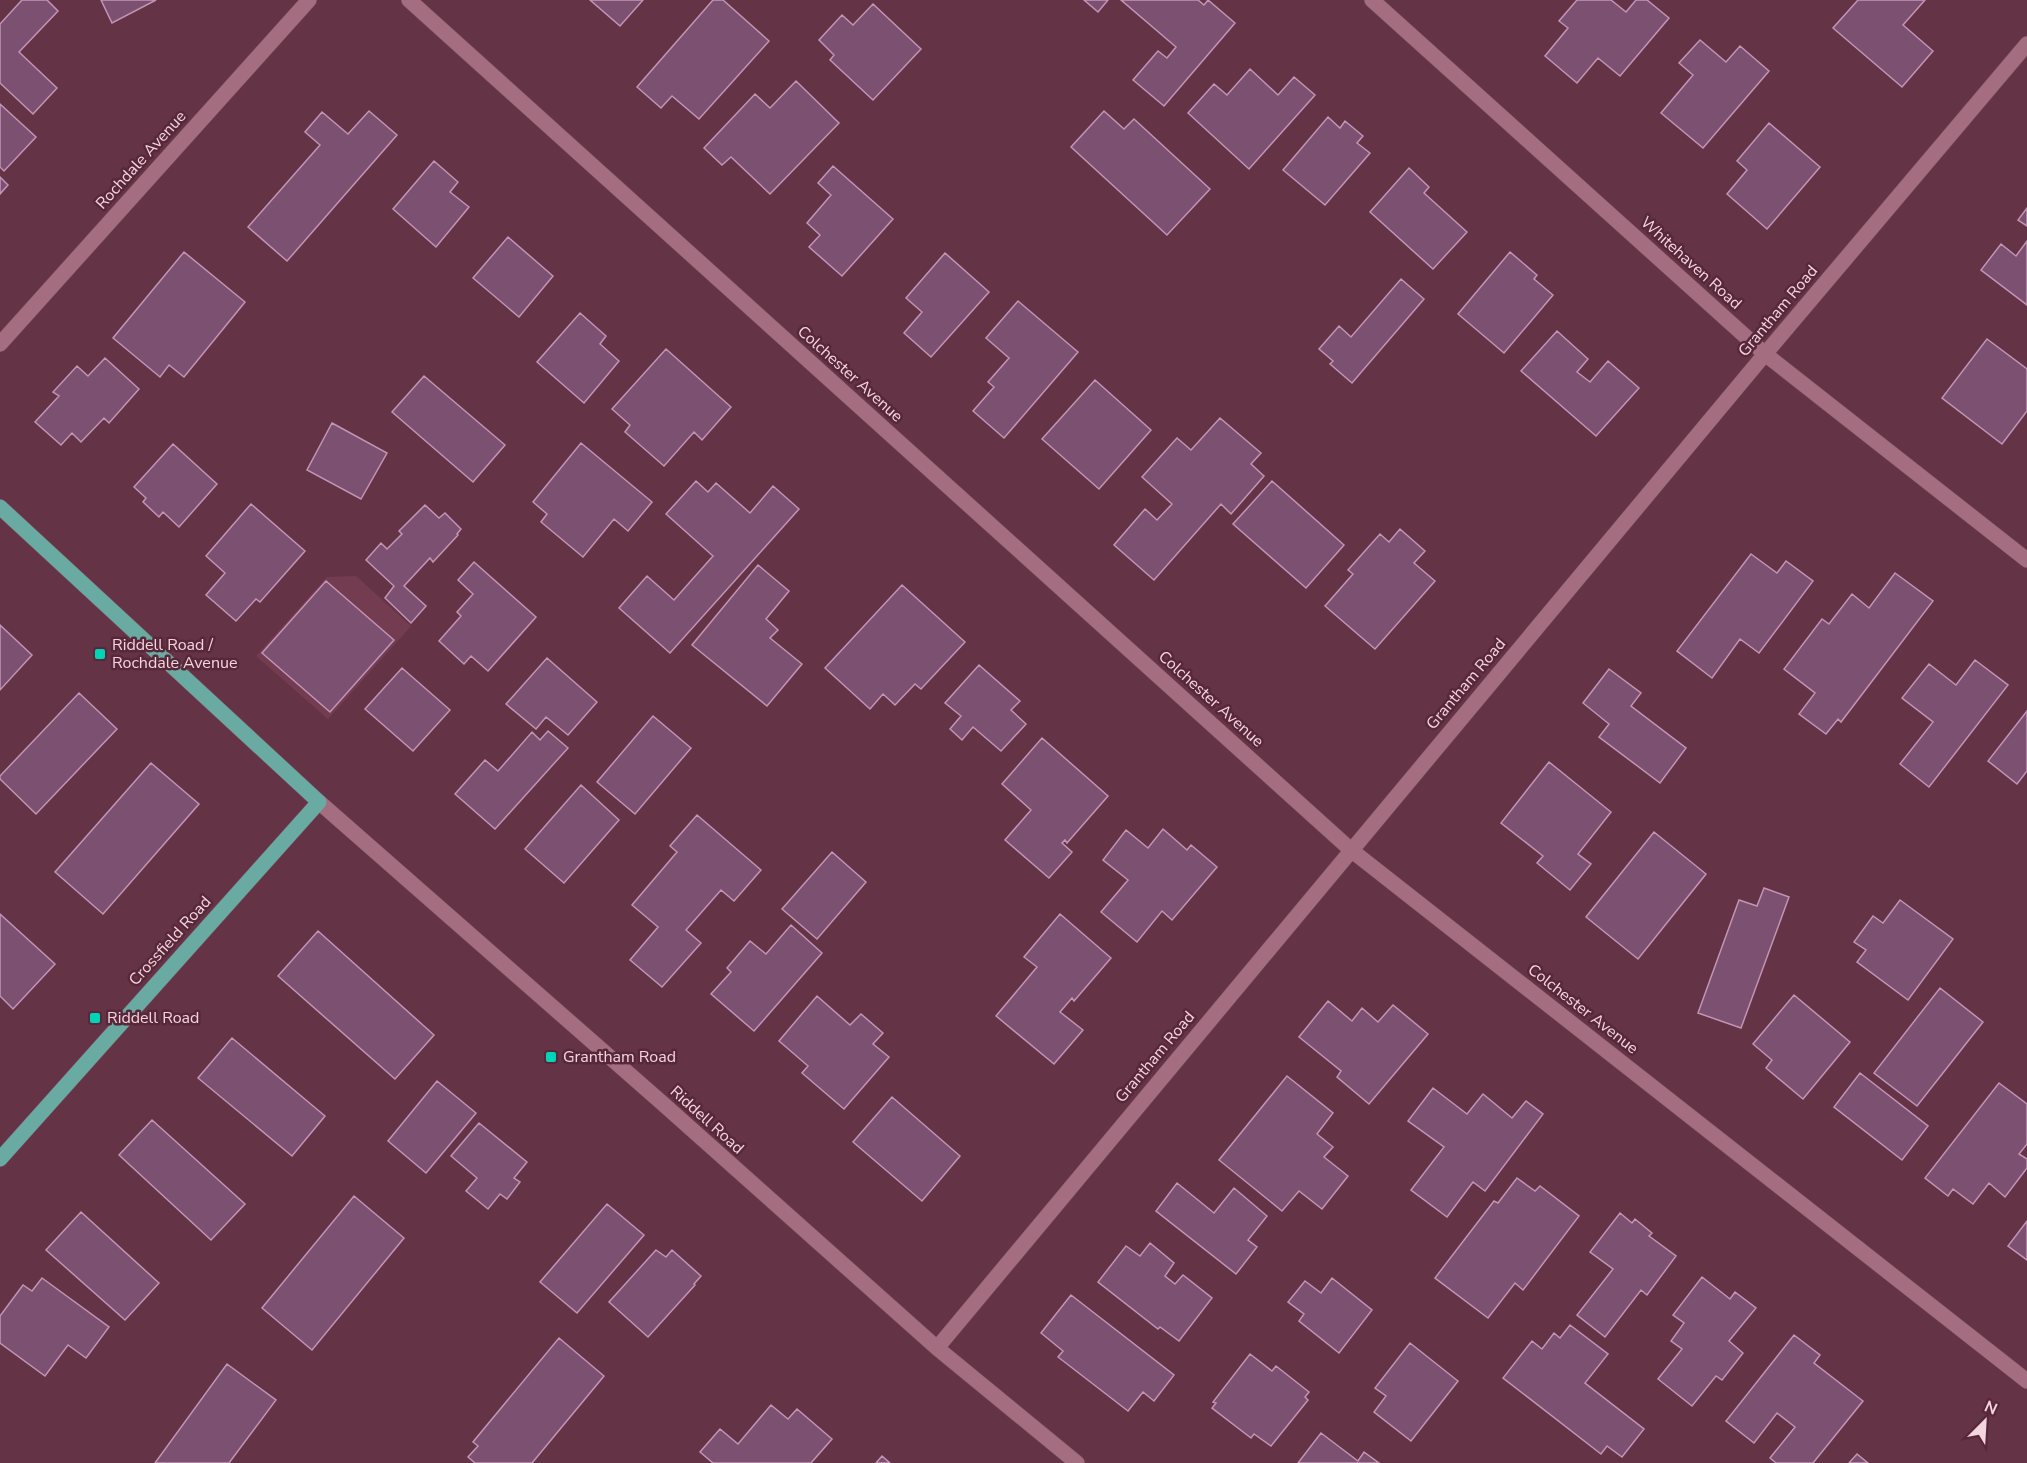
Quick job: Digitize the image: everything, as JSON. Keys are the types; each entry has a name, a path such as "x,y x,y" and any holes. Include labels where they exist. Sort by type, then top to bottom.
{"main road":[{"name":"Riddell Road","path":"0,507 319,802"},
{"name":"Crossfield Road","path":"0,1159 319,802"}],"street":[{"name":"Rochdale Avenue","path":"0,344 309,0"},
{"name":"Colchester Avenue","path":"409,0 1351,850 2027,1381"},
{"name":"Whitehaven Road","path":"1372,0 1765,354 2027,560"},
{"name":"Grantham Road","path":"936,1348 1765,354 2027,44"},
{"name":"Riddell Road","path":"319,802 661,1102 936,1348 1077,1463"}],"shaded area":[{"path":"356,576 411,626 328,719 256,656 327,577"}],"building":[{"path":"22,0 47,0 58,11 19,52 57,88 33,114 0,83 0,24"},
{"path":"101,0 156,0 112,23"},
{"path":"590,0 643,0 620,26"},
{"path":"713,0 723,0 769,41 699,119 672,96 661,108 637,87"},
{"path":"1084,0 1108,0 1098,12"},
{"path":"1121,0 1198,0 1204,5 1208,0 1235,23 1164,106 1133,80 1158,51 1167,58 1176,47"},
{"path":"1577,0 1611,0 1626,12 1636,0 1647,0 1669,18 1620,76 1598,58 1577,83 1545,56 1568,28 1559,21"},
{"path":"1858,0 1925,0 1903,25 1933,51 1902,87 1833,28"},
{"path":"873,4 921,49 873,100 830,60 834,55 819,40 842,15 853,25"},
{"path":"1700,40 1726,62 1740,46 1769,71 1703,148 1661,113 1693,75 1679,63"},
{"path":"1250,69 1278,95 1294,77 1315,95 1249,169 1188,113 1214,84 1227,95"},
{"path":"796,81 839,123 770,194 731,157 722,165 704,148 755,94 770,108"},
{"path":"0,104 36,137 4,171 0,167"},
{"path":"369,111 397,135 287,261 248,227 320,145 305,132 322,112 348,134"},
{"path":"1104,111 1124,129 1134,119 1210,189 1167,235 1071,147"},
{"path":"1328,117 1340,128 1345,121 1363,136 1357,143 1370,153 1325,205 1283,170"},
{"path":"1769,123 1820,167 1767,229 1727,194 1747,170 1737,161"},
{"path":"434,161 458,182 450,192 469,207 436,247 393,209"},
{"path":"833,166 893,219 842,276 809,247 820,235 807,223 831,195 818,183"},
{"path":"1409,168 1429,187 1424,193 1467,232 1433,269 1370,212"},
{"path":"0,177 8,185 0,194"},
{"path":"2027,208 2027,226 2018,220"},
{"path":"508,237 553,276 519,317 473,278"},
{"path":"2027,241 2027,305 1981,270 2001,244 2016,256"},
{"path":"184,252 245,302 184,377 169,365 160,377 113,338"},
{"path":"1510,252 1537,275 1534,279 1553,295 1504,353 1458,314"},
{"path":"945,253 989,292 931,357 904,333 922,312 906,298"},
{"path":"1401,279 1424,299 1352,383 1330,364 1333,361 1319,349 1339,326 1351,337"},
{"path":"1018,301 1078,352 1004,438 973,411 994,387 988,382 1009,358 986,338"},
{"path":"580,313 606,336 600,344 619,361 584,403 537,362"},
{"path":"1557,331 1588,359 1577,372 1590,382 1608,361 1639,388 1596,436 1521,371"},
{"path":"1987,339 2027,369 2027,411 2002,444 1942,398"},
{"path":"666,349 731,407 702,440 694,432 664,466 625,432 630,425 612,409"},
{"path":"105,358 139,389 109,423 104,418 81,442 72,433 61,445 35,422 59,396 53,392 77,366 88,376"},
{"path":"424,376 505,445 473,482 392,412"},
{"path":"1095,380 1151,430 1099,489 1042,439"},
{"path":"1220,418 1261,453 1251,464 1264,476 1231,514 1221,504 1154,580 1114,545 1145,509 1157,520 1172,504 1142,477 1177,438 1191,450"},
{"path":"332,423 387,453 361,499 307,470"},
{"path":"581,443 652,502 628,531 614,519 583,557 541,522 547,514 533,502"},
{"path":"173,444 217,484 179,527 163,512 159,517 143,502 146,498 134,487"},
{"path":"696,481 708,492 716,483 750,513 773,486 799,509 670,653 619,608 647,576 674,600 713,556 666,514"},
{"path":"1272,481 1344,545 1306,588 1233,524"},
{"path":"251,504 305,551 260,602 256,599 236,621 206,595 225,573 206,556"},
{"path":"425,505 439,518 445,513 461,529 433,562 430,558 404,586 426,606 411,623 385,598 394,586 366,560 381,543 387,549 402,534 399,531"},
{"path":"1400,529 1425,551 1414,563 1435,581 1375,649 1325,606 1353,574 1348,570 1380,534 1389,542"},
{"path":"1751,554 1777,573 1786,561 1813,581 1759,653 1740,639 1712,678 1677,651"},
{"path":"474,562 536,617 488,671 471,656 464,664 439,641 461,616 457,612 473,594 458,580"},
{"path":"758,565 789,591 766,619 778,630 770,638 802,664 767,706 692,645"},
{"path":"1895,573 1933,601 1841,722 1838,719 1826,734 1799,714 1815,693 1784,669 1822,619 1829,624 1852,594 1869,608"},
{"path":"326,581 394,640 330,712 262,653"},
{"path":"902,585 965,642 921,689 915,684 895,705 883,694 870,709 825,668"},
{"path":"0,625 32,655 0,690"},
{"path":"547,658 597,702 568,735 546,717 536,729 506,704"},
{"path":"1975,660 2008,685 1929,787 1900,764 1933,722 1902,698 1929,664 1956,685"},
{"path":"979,665 1020,701 1011,710 1026,724 1001,751 973,727 962,740 950,729 961,716 945,703"},
{"path":"402,668 450,710 413,751 365,709"},
{"path":"1609,669 1641,693 1631,706 1686,748 1660,783 1599,737 1609,724 1583,703"},
{"path":"79,693 117,729 36,814 0,779 0,776"},
{"path":"2027,711 2027,771 2017,784 1988,761"},
{"path":"653,716 691,748 635,814 597,782"},
{"path":"548,731 568,748 495,829 455,794 485,760 498,771 532,732 540,740"},
{"path":"1042,738 1108,796 1067,843 1065,840 1062,843 1072,852 1049,878 1005,840 1031,810 1002,784"},
{"path":"1549,762 1611,812 1578,854 1591,864 1570,890 1537,863 1543,856 1501,823"},
{"path":"151,763 199,804 103,914 55,872"},
{"path":"581,785 619,820 564,883 525,849"},
{"path":"697,815 761,870 734,901 721,890 686,930 701,943 662,987 630,960 658,927 632,905 677,852 670,846"},
{"path":"1163,829 1187,850 1191,845 1217,867 1172,920 1162,911 1137,942 1101,912 1128,880 1103,860 1126,830 1148,848"},
{"path":"1654,832 1706,874 1638,959 1586,917"},
{"path":"832,852 866,882 817,939 782,909"},
{"path":"1764,888 1789,897 1741,1028 1698,1013 1739,900 1757,906"},
{"path":"1900,900 1953,939 1908,1000 1857,962 1866,950 1854,942 1873,916 1883,923"},
{"path":"0,914 55,964 13,1009 0,996"},
{"path":"1060,914 1111,958 1074,1001 1072,998 1060,1012 1083,1030 1054,1064 996,1016 1037,967 1024,957"},
{"path":"791,925 822,953 754,1031 711,994 731,972 727,968 750,941 766,954"},
{"path":"318,931 434,1035 395,1079 278,976"},
{"path":"1940,988 1983,1022 1917,1106 1874,1073"},
{"path":"1794,995 1850,1042 1803,1099 1766,1068 1772,1060 1753,1044"},
{"path":"817,996 850,1025 861,1014 883,1033 873,1044 889,1057 844,1109 802,1073 808,1066 779,1041"},
{"path":"1328,1001 1352,1021 1362,1008 1378,1022 1393,1005 1428,1034 1369,1104 1337,1077 1341,1071 1299,1037"},
{"path":"232,1038 325,1116 292,1156 198,1078"},
{"path":"1860,1073 1928,1126 1902,1160 1834,1107"},
{"path":"1287,1076 1333,1113 1317,1134 1333,1147 1324,1157 1348,1176 1322,1209 1299,1191 1282,1211 1219,1160"},
{"path":"437,1081 476,1113 426,1173 388,1141"},
{"path":"1999,1083 2027,1104 2027,1144 2019,1154 2027,1159 2027,1168 2005,1197 1989,1183 1973,1204 1953,1189 1948,1196 1925,1178"},
{"path":"1433,1088 1467,1114 1483,1094 1512,1118 1526,1101 1543,1114 1485,1191 1473,1182 1447,1217 1411,1190 1444,1147 1408,1121"},
{"path":"892,1097 960,1156 922,1201 853,1142"},
{"path":"152,1120 245,1204 211,1240 119,1155"},
{"path":"479,1123 527,1162 514,1178 520,1182 507,1199 500,1194 488,1209 466,1191 477,1178 451,1156"},
{"path":"1517,1178 1535,1191 1540,1186 1579,1216 1523,1290 1515,1283 1488,1318 1435,1278 1494,1201 1498,1203"},
{"path":"1177,1183 1214,1213 1234,1188 1267,1216 1248,1240 1257,1247 1236,1274 1156,1211"},
{"path":"354,1196 404,1238 312,1350 262,1308"},
{"path":"607,1204 644,1235 577,1313 540,1282"},
{"path":"81,1212 159,1283 125,1320 46,1250"},
{"path":"1620,1213 1632,1223 1635,1219 1652,1233 1649,1236 1676,1256 1647,1295 1641,1290 1605,1337 1577,1315 1613,1269 1590,1252"},
{"path":"2027,1221 2027,1260 2008,1246"},
{"path":"1150,1243 1174,1263 1165,1276 1175,1284 1183,1275 1212,1298 1179,1341 1160,1327 1158,1329 1098,1282 1126,1246 1140,1256"},
{"path":"656,1250 666,1257 672,1250 701,1276 648,1337 609,1302"},
{"path":"1702,1277 1730,1299 1735,1292 1756,1308 1729,1341 1743,1353 1722,1380 1716,1376 1692,1406 1658,1379 1682,1349 1671,1341 1684,1323 1673,1315"},
{"path":"42,1278 109,1327 86,1358 68,1345 45,1376 0,1343 0,1316 23,1285 32,1291"},
{"path":"1332,1278 1372,1310 1339,1353 1299,1321 1304,1314 1288,1302 1305,1281 1321,1293"},
{"path":"1071,1295 1174,1375 1154,1401 1143,1392 1128,1411 1058,1357 1063,1351 1041,1333"},
{"path":"1570,1325 1608,1354 1585,1383 1644,1429 1622,1457 1607,1446 1601,1454 1503,1378 1532,1341 1542,1349 1554,1333 1560,1338"},
{"path":"1794,1335 1820,1355 1814,1363 1863,1401 1813,1463 1776,1463 1770,1458 1795,1427 1777,1413 1754,1443 1726,1421"},
{"path":"559,1338 604,1376 532,1463 475,1463 468,1457 478,1446 473,1442"},
{"path":"1410,1343 1458,1381 1411,1441 1374,1412 1386,1396 1375,1388"},
{"path":"1250,1354 1272,1371 1276,1366 1309,1392 1305,1397 1308,1400 1271,1446 1254,1434 1251,1438 1212,1408 1216,1403 1213,1402"},
{"path":"227,1364 276,1400 229,1463 155,1463"},
{"path":"771,1405 788,1419 797,1409 832,1439 811,1463 713,1463 700,1452 720,1429 738,1444"},
{"path":"1321,1433 1358,1461 1364,1452 1379,1463 1298,1463"},
{"path":"1857,1454 1868,1463 1849,1463"},
{"path":"882,1456 890,1463 876,1463"}],"place":[{"name":"Riddell Road / Rochdale Avenue","path":"100,654"},
{"name":"Riddell Road","path":"95,1018"},
{"name":"Grantham Road","path":"551,1057"}]}
